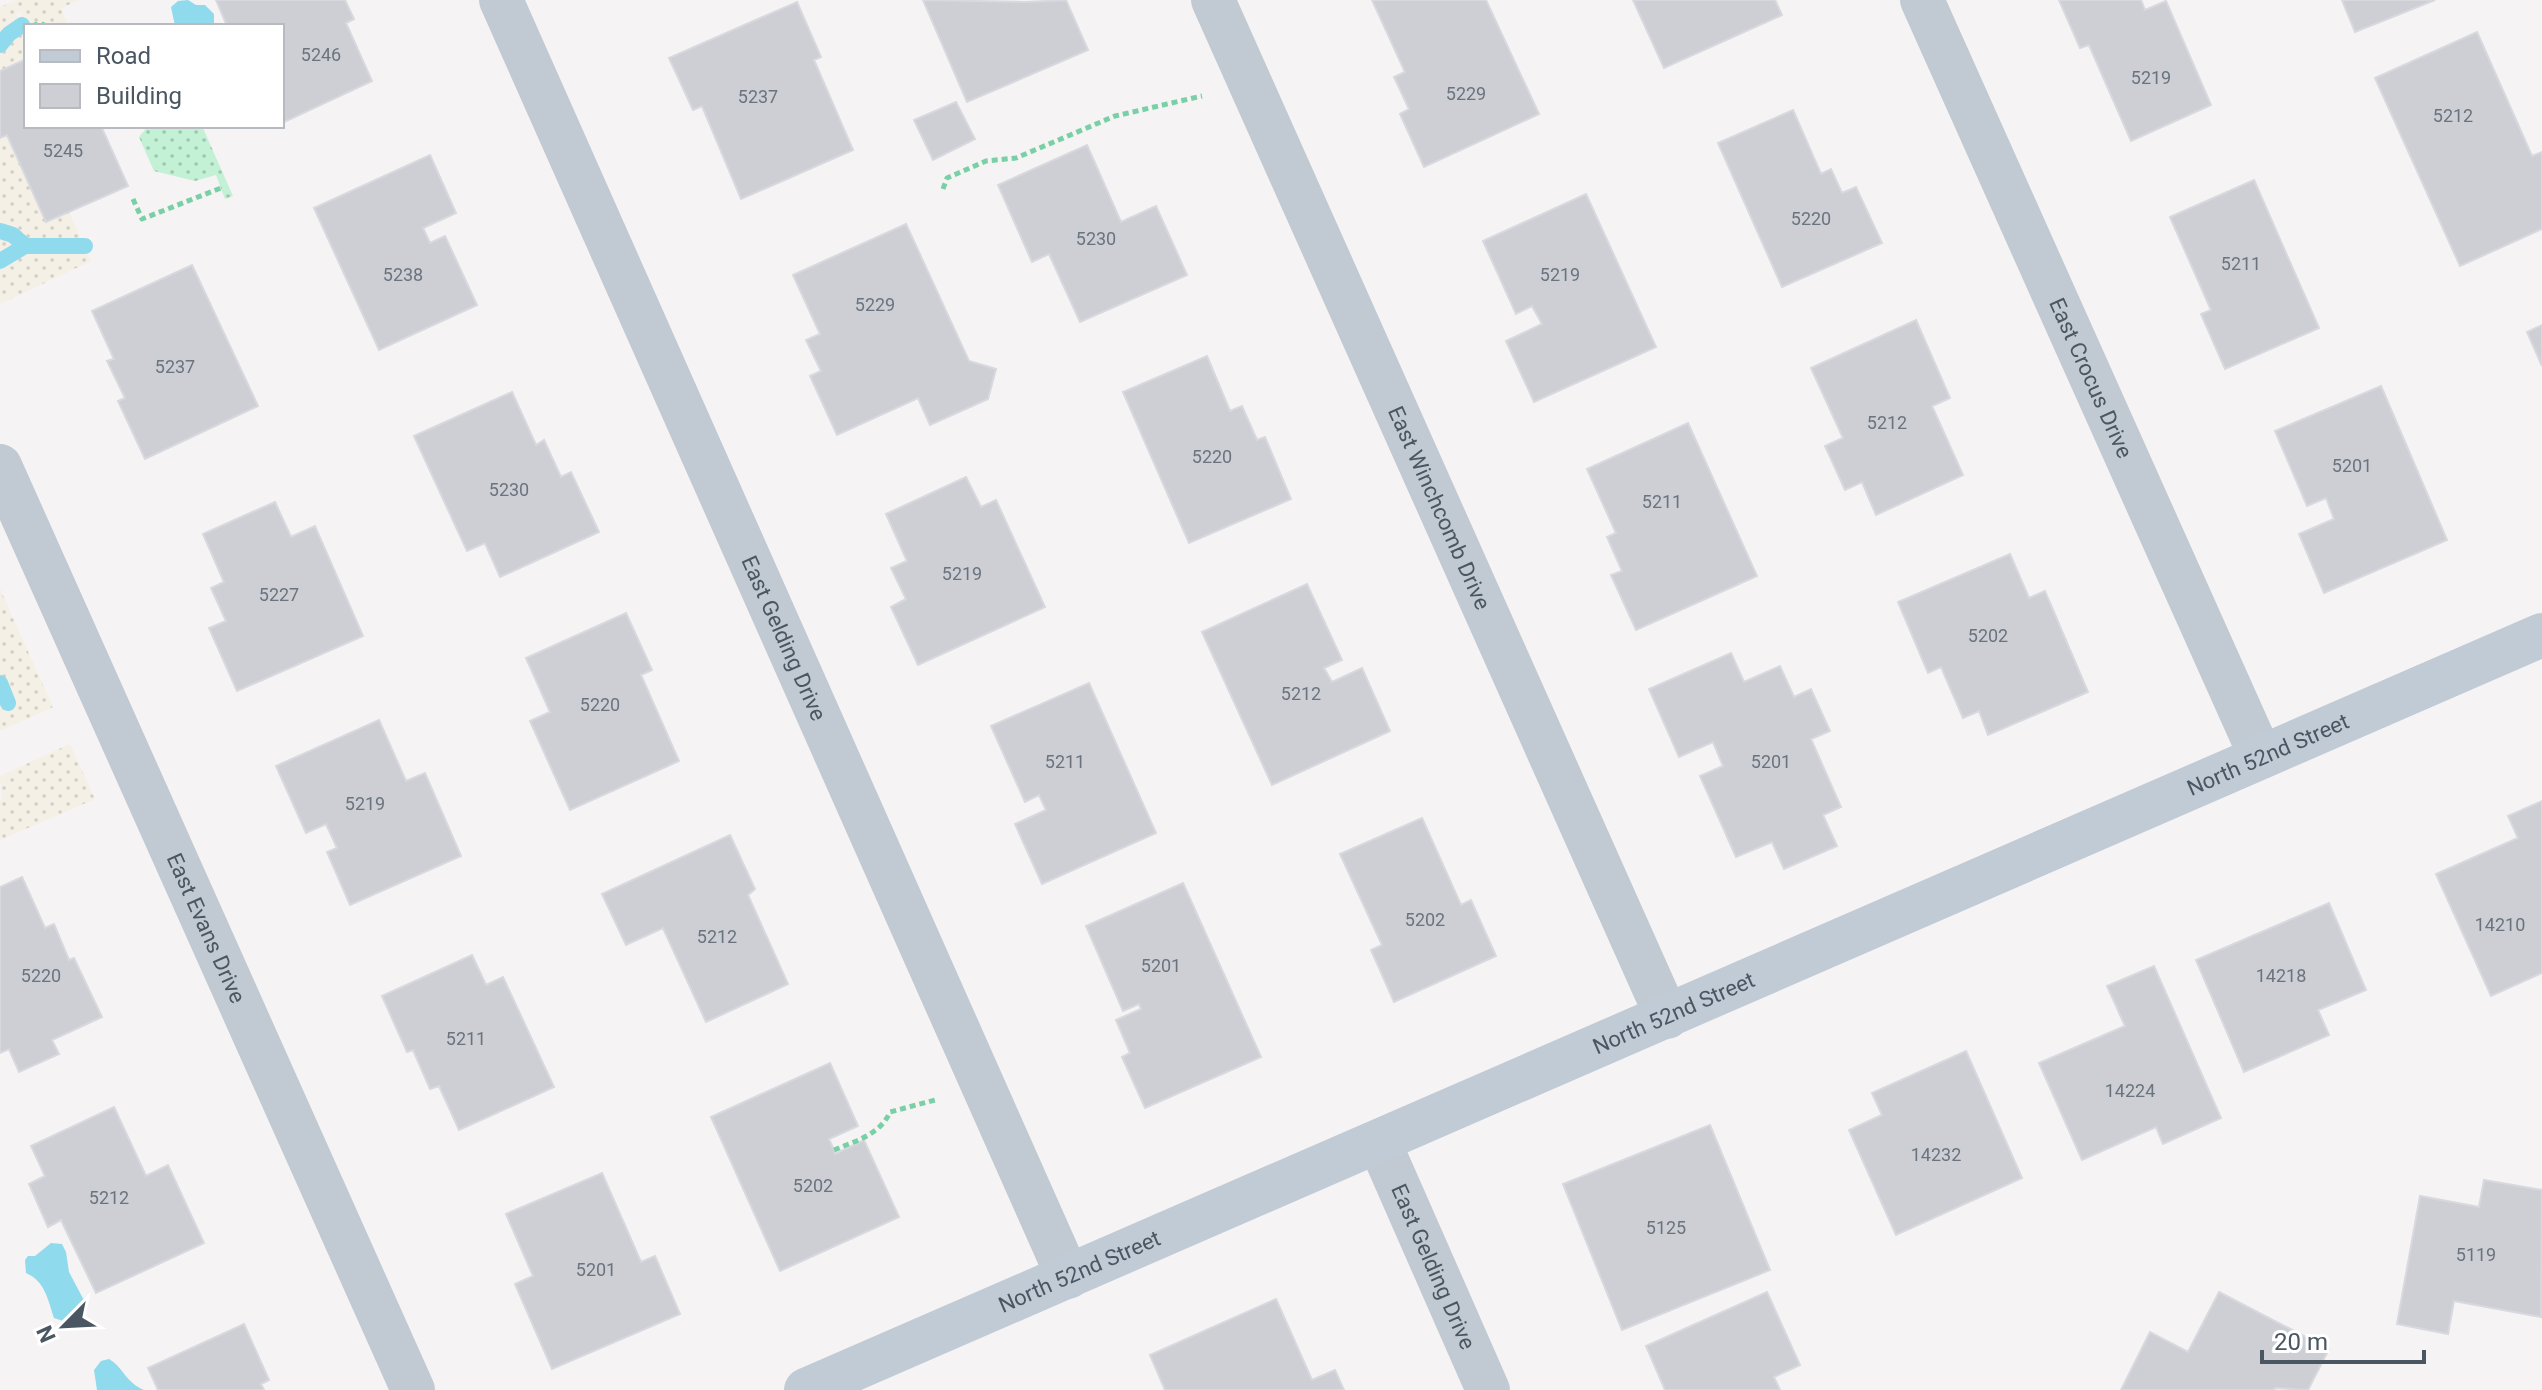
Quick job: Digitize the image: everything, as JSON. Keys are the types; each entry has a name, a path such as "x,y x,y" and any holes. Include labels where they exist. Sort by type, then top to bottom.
{"street":[{"name":"East Gelding Drive","path":"501,0 1068,1277"},
{"name":"East Winchcomb Drive","path":"1213,0 1667,1017"},
{"name":"East Crocus Drive","path":"1922,0 2261,757"},
{"name":"East Evans Drive","path":"0,466 413,1390"},
{"name":"North 52nd Street","path":"806,1390 2542,635"},
{"name":"East Gelding Drive","path":"1379,1142 1488,1390"}],"path":[{"path":"943,189 947,178 986,161 1016,158 1115,116 1207,94"},
{"path":"133,199 142,219 221,188"},
{"path":"834,1150 874,1133 890,1112 940,1098"}],"sand":[{"path":"17,0 80,0 61,8 67,24 25,24 20,12 16,13 24,31 24,60 0,71 0,7"},
{"path":"7,135 46,222 69,212 91,261 0,304 0,138"},
{"path":"0,589 53,707 0,731"},
{"path":"70,744 95,799 0,840 0,776"}],"green space":[{"path":"146,128 203,128 233,196 225,199 216,175 195,181 154,171 139,137"}],"water":[{"path":"188,0 196,5 205,5 214,14 214,24 175,24 171,7 178,1"},
{"path":"51,1243 62,1244 69,1272 87,1306 84,1314 69,1323 54,1318 42,1286 26,1273 25,1260 28,1256 35,1256"},
{"path":"109,1359 144,1390 97,1390 94,1370 101,1361"}],"building":[{"path":"216,0 345,0 354,19 346,23 372,81 284,122 284,24 226,24"},
{"path":"923,0 1066,0 1088,50 967,102"},
{"path":"1372,0 1486,0 1539,114 1424,167 1400,114 1409,109 1394,77 1405,72"},
{"path":"1633,0 1775,0 1782,15 1664,68"},
{"path":"2059,0 2141,0 2145,10 2166,1 2211,105 2131,141 2089,45 2080,48"},
{"path":"2342,0 2435,0 2355,32"},
{"path":"797,2 821,57 814,60 853,150 741,199 702,106 693,110 669,58"},
{"path":"2477,32 2532,156 2542,152 2542,229 2460,266 2375,78"},
{"path":"24,60 24,128 102,128 128,186 46,222 7,135 0,138 0,71"},
{"path":"956,102 975,139 933,160 914,120"},
{"path":"1793,110 1821,174 1831,169 1842,193 1856,187 1882,243 1782,287 1718,143"},
{"path":"1087,145 1121,222 1156,206 1187,275 1080,322 1049,254 1032,262 998,185"},
{"path":"430,155 456,213 423,228 430,243 445,236 477,305 379,350 314,208"},
{"path":"2254,180 2319,328 2225,369 2201,314 2211,310 2170,217"},
{"path":"1586,194 1656,347 1534,402 1506,341 1542,324 1532,306 1516,314 1483,241"},
{"path":"906,224 969,361 996,369 988,399 930,425 918,398 837,435 810,376 821,371 806,340 820,334 793,275"},
{"path":"192,265 258,406 145,459 118,401 125,398 107,361 114,359 92,311"},
{"path":"1916,320 1950,398 1932,406 1963,475 1876,515 1862,482 1845,490 1825,446 1843,438 1811,368"},
{"path":"2542,325 2542,366 2527,332"},
{"path":"1207,356 1230,411 1242,406 1257,440 1265,437 1291,499 1189,543 1123,392"},
{"path":"2381,386 2447,540 2324,593 2299,534 2334,519 2326,498 2307,506 2275,431"},
{"path":"512,392 536,445 544,440 561,477 571,472 599,532 500,577 485,543 467,551 414,436"},
{"path":"1688,423 1757,576 1636,630 1611,575 1622,571 1607,537 1616,533 1587,469"},
{"path":"966,477 981,507 996,500 1045,607 918,665 891,607 906,599 891,568 907,561 886,514"},
{"path":"275,502 291,537 315,526 363,636 237,691 209,628 226,621 211,588 224,582 203,534"},
{"path":"2010,554 2029,598 2045,591 2088,692 1988,735 1979,711 1963,718 1941,667 1928,673 1898,602"},
{"path":"1307,584 1342,660 1324,668 1332,682 1362,668 1390,731 1272,785 1202,632"},
{"path":"626,613 652,670 641,675 679,761 570,810 530,721 550,712 526,658"},
{"path":"1731,653 1744,682 1780,666 1794,697 1811,689 1830,731 1811,739 1841,807 1823,815 1837,846 1784,869 1772,842 1736,857 1700,776 1723,766 1713,742 1679,757 1649,689"},
{"path":"1089,683 1156,833 1042,884 1015,824 1046,810 1039,795 1025,802 991,726"},
{"path":"379,720 406,781 425,773 461,856 350,905 327,852 337,848 326,824 306,833 276,766"},
{"path":"2542,801 2542,973 2491,996 2436,874 2518,838 2508,816"},
{"path":"1422,818 1461,905 1471,900 1496,956 1394,1002 1371,950 1382,945 1340,854"},
{"path":"730,835 755,889 748,895 788,984 706,1022 663,928 626,945 602,894"},
{"path":"22,877 45,928 54,924 69,960 74,958 102,1017 52,1040 59,1054 19,1072 9,1049 0,1053 0,887"},
{"path":"1183,883 1261,1057 1145,1108 1122,1057 1130,1053 1116,1020 1141,1009 1139,1004 1123,1011 1086,926"},
{"path":"2329,903 2366,990 2318,1010 2329,1035 2244,1072 2196,960"},
{"path":"472,955 486,985 503,977 554,1087 459,1130 439,1086 430,1089 413,1050 407,1052 382,996"},
{"path":"2154,966 2221,1118 2163,1144 2156,1127 2082,1160 2039,1063 2125,1026 2107,986"},
{"path":"1966,1051 2022,1178 1896,1235 1849,1130 1882,1115 1872,1093"},
{"path":"830,1063 858,1126 829,1139 835,1154 864,1140 899,1217 780,1271 711,1117"},
{"path":"114,1107 146,1176 168,1165 204,1243 96,1293 61,1220 48,1227 29,1184 45,1176 31,1146"},
{"path":"1710,1125 1770,1270 1622,1330 1563,1184"},
{"path":"602,1173 641,1262 655,1256 680,1314 552,1369 515,1284 533,1276 506,1214"},
{"path":"2484,1180 2542,1190 2541,1317 2454,1301 2448,1334 2397,1324 2420,1196 2479,1207"},
{"path":"1767,1292 1800,1365 1774,1377 1780,1390 1665,1390 1646,1346"},
{"path":"2219,1292 2329,1349 2308,1390 2121,1390 2150,1332 2188,1352"},
{"path":"1276,1299 1312,1380 1335,1370 1344,1390 1165,1390 1150,1355"},
{"path":"244,1324 269,1380 261,1384 264,1390 158,1390 148,1368"}],"waterway":[{"path":"0,45 22,25"},
{"path":"0,231 13,235 25,246"},
{"path":"0,261 25,246 85,246"},
{"path":"0,683 8,703"}]}
